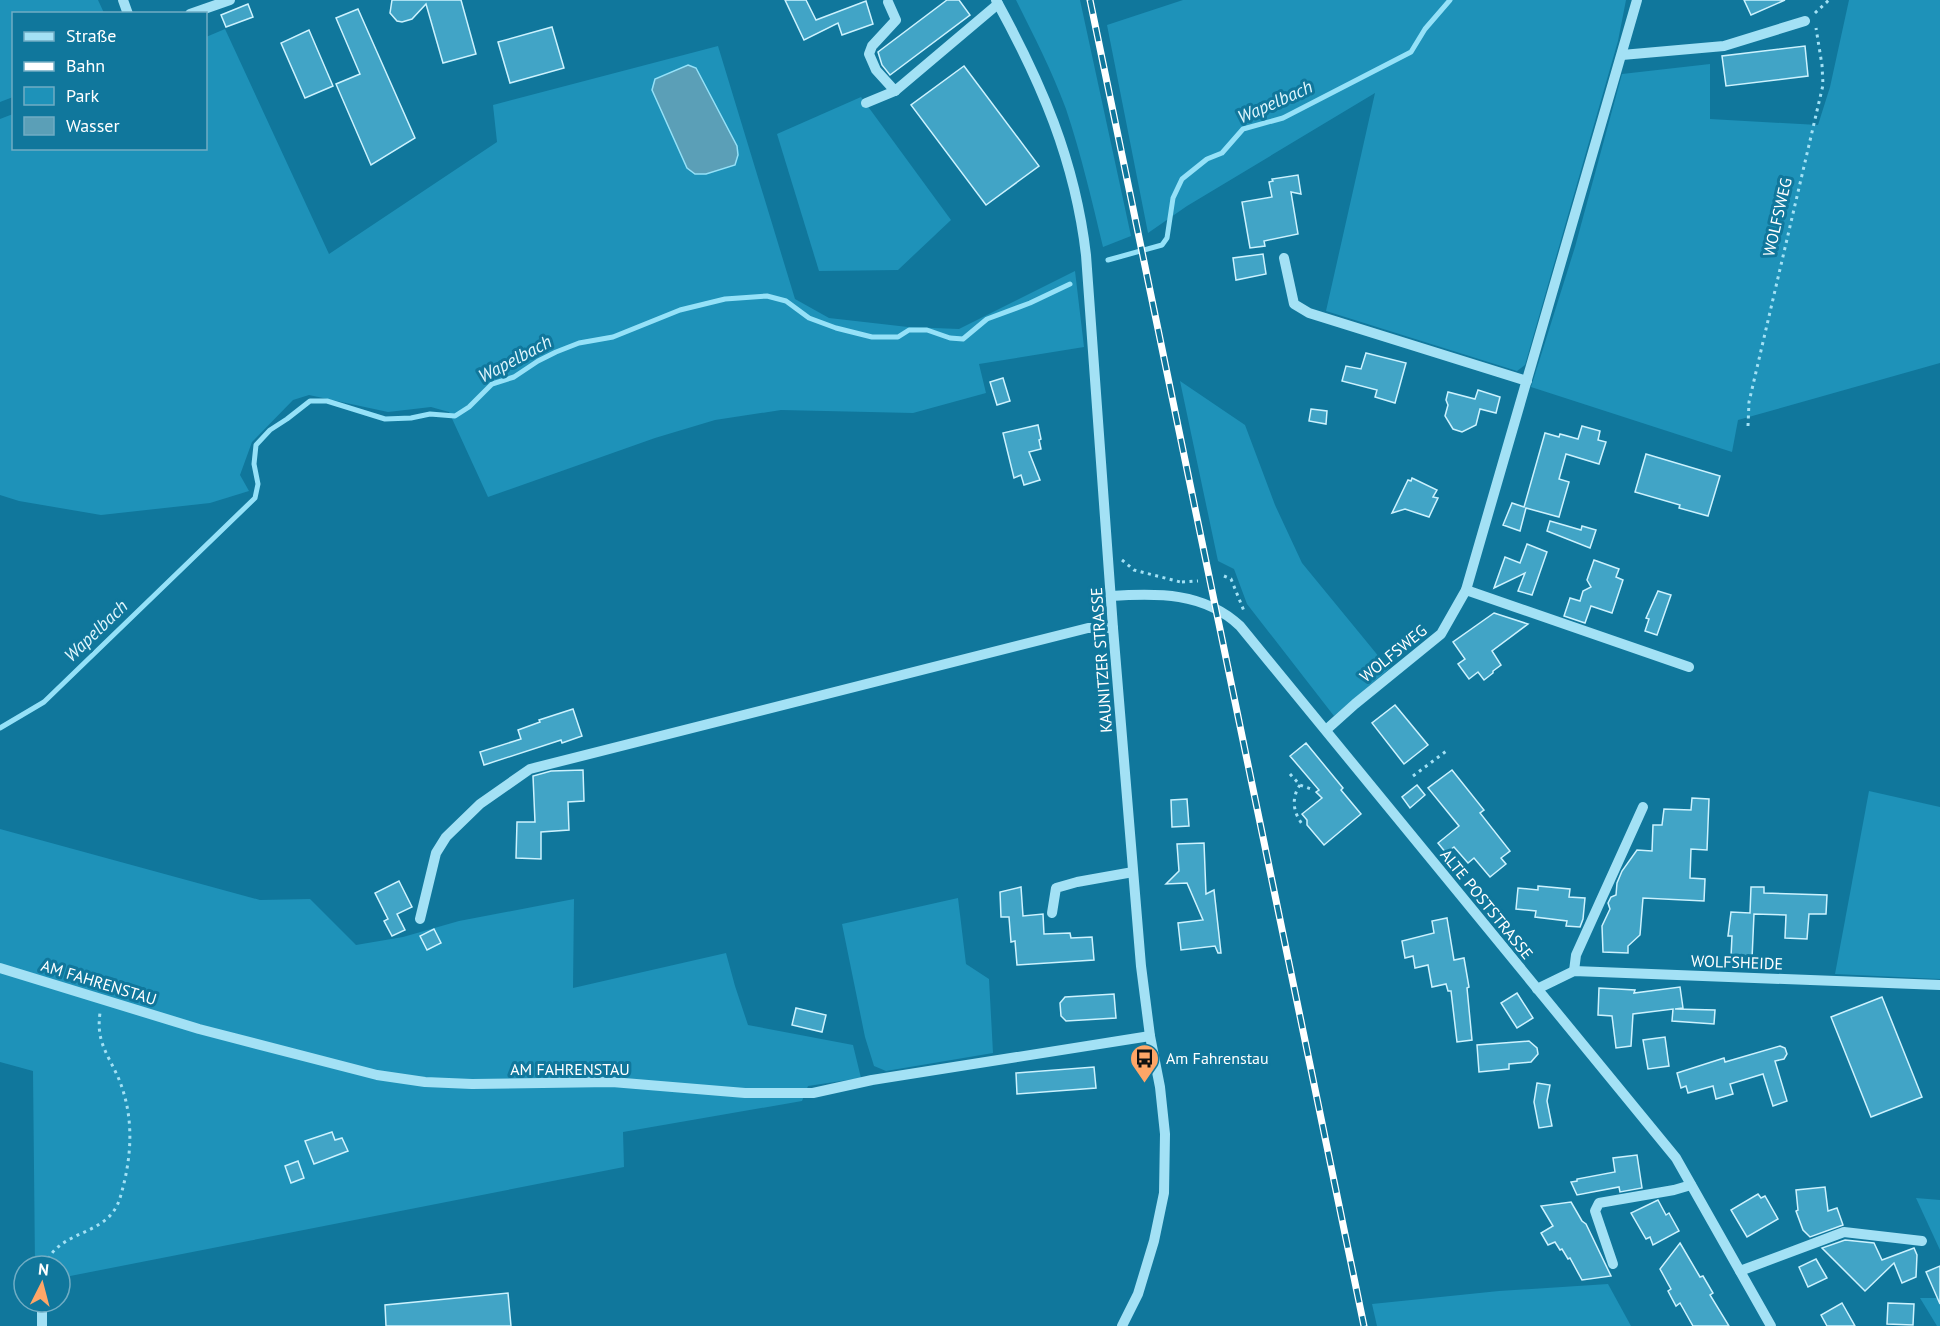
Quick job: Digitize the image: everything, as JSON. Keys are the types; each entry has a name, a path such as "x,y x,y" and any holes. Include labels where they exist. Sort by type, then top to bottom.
{"street":[{"path":"196,12 230,0"},
{"name":"WOLFSWEG","path":"1326,730 1441,634 1466,590 1637,0"},
{"path":"888,1 896,20 872,46 869,54 876,70 896,91"},
{"path":"866,103 896,91 997,2"},
{"name":"KAUNITZER STRASSE","path":"997,2 1026,55 1051,112 1073,180 1082,218 1086,255 1113,628 1141,966 1165,1134 1164,1193 1154,1241 1138,1294 1122,1326"},
{"path":"1622,55 1724,46 1809,18"},
{"path":"1284,258 1294,304 1309,313 1527,381"},
{"path":"1466,590 1689,667"},
{"name":"ALTE POSTSTRASSE","path":"1111,596 1166,594 1204,602 1227,614 1257,645 1676,1158 1771,1326"},
{"path":"420,919 436,853 446,837 480,804 530,769 1088,628 1113,628"},
{"path":"1575,970 1576,955 1643,807"},
{"path":"1052,913 1056,888 1133,872"},
{"name":"AM FAHRENSTAU","path":"0,968 199,1029 377,1075 425,1082 472,1084 612,1082 745,1093 813,1093 872,1080 1150,1036"},
{"name":"WOLFSHEIDE","path":"1537,989 1575,970 1940,985"},
{"path":"1613,1264 1595,1211 1599,1203 1691,1185"},
{"path":"1740,1271 1844,1232 1922,1241"}],"path":[{"path":"1809,18 1829,0"},
{"name":"WOLFSWEG","path":"1748,426 1749,402 1823,85 1822,64 1809,18"},
{"path":"1224,576 1231,579 1244,611"},
{"path":"1181,582 1198,581"},
{"path":"1413,776 1449,749"},
{"path":"1290,774 1300,785 1314,790"},
{"path":"1300,785 1294,796 1296,817 1303,825"},
{"path":"52,1254 55,1248 66,1240 98,1226 116,1209 130,1150 131,1135 126,1102 118,1078 100,1040 98,1026 103,999"}],"green space":[{"path":"0,0 98,0 104,12 12,12 12,97 0,102"},
{"path":"1016,0 1080,0 1131,236 1103,247 1066,109 1049,67"},
{"path":"1183,0 1626,0 1618,41 1525,365 1517,371 1326,311 1375,93 1187,206 1148,233 1107,25"},
{"path":"1849,0 1940,0 1940,363 1738,420 1732,452 1531,387 1575,247 1622,74 1710,64 1710,119 1818,125 1830,87"},
{"path":"225,29 329,254 497,142 493,105 718,46 795,299 829,318 908,327 959,329 1075,271 1084,347 979,364 986,393 913,413 781,410 715,420 655,438 488,497 449,412 431,407 388,412 309,395 293,400 252,442 240,475 249,491 210,503 101,515 19,501 0,495 0,119 12,114 12,150 207,150 207,37"},
{"path":"861,97 951,220 898,270 819,271 777,134"},
{"path":"1180,381 1245,425 1275,505 1302,563 1389,669 1334,716 1247,604 1234,569 1218,561"},
{"path":"1869,791 1940,807 1940,979 1835,974"},
{"path":"0,829 260,900 310,899 356,945 403,937 459,921 574,899 573,988 726,953 748,1025 853,1045 861,1078 808,1086 802,1101 623,1132 624,1167 72,1276 72,1254 35,1254 33,1071 0,1062"},
{"path":"958,898 966,964 989,979 993,1053 886,1071 874,1066 865,1037 842,924"},
{"path":"1916,1198 1940,1200 1940,1250"},
{"path":"1608,1284 1631,1326 1377,1326 1372,1304 1499,1291"},
{"path":"1920,1298 1940,1298 1940,1326 1937,1326"}],"water":[{"path":"688,65 696,68 737,146 738,155 735,165 706,174 695,174 687,168 652,90 655,79"}],"building":[{"path":"392,0 461,0 476,54 443,63 426,4 412,19 402,22 397,21 390,13"},
{"path":"785,0 806,0 816,20 866,1 873,24 842,35 838,23 804,40"},
{"path":"947,0 959,0 970,15 890,75 882,65 878,52"},
{"path":"1744,0 1785,0 1751,15"},
{"path":"248,4 253,17 226,27 221,15"},
{"path":"358,9 415,138 371,165 336,84 360,74 336,18"},
{"path":"552,27 564,68 510,83 498,42"},
{"path":"309,30 333,86 305,98 281,43"},
{"path":"1805,46 1808,76 1726,86 1722,56"},
{"path":"964,66 1039,166 986,205 911,105"},
{"path":"1298,175 1301,194 1291,192 1298,234 1264,241 1265,246 1250,248 1242,202 1272,197 1269,182 1273,181 1272,179"},
{"path":"1263,254 1266,274 1236,280 1233,258"},
{"path":"1366,353 1406,363 1395,403 1375,397 1377,390 1342,381 1346,366 1361,369"},
{"path":"1003,378 1010,401 997,405 990,382"},
{"path":"1478,390 1500,397 1496,413 1480,409 1476,425 1462,432 1453,429 1445,416 1448,392 1475,399"},
{"path":"1311,409 1327,411 1326,424 1309,421"},
{"path":"1038,425 1041,449 1029,452 1040,480 1024,485 1021,475 1014,478 1003,433"},
{"path":"1582,426 1600,431 1598,440 1606,442 1599,464 1566,454 1559,479 1569,482 1559,517 1526,508 1520,531 1503,525 1512,503 1524,507 1545,433 1578,439"},
{"path":"1646,454 1720,476 1708,516 1635,492"},
{"path":"1412,478 1437,490 1433,497 1438,498 1429,517 1405,509 1392,513 1408,480 1411,481"},
{"path":"1550,521 1581,530 1582,526 1596,530 1590,548 1547,531"},
{"path":"1527,544 1547,552 1532,595 1518,591 1525,573 1494,588 1505,557 1520,563"},
{"path":"1594,560 1619,569 1616,577 1623,580 1612,613 1591,606 1585,623 1564,616 1570,598 1580,601 1583,591 1591,587 1587,580"},
{"path":"1658,591 1671,595 1657,635 1645,631 1649,619 1646,618"},
{"path":"1494,613 1528,624 1492,651 1501,665 1493,673 1484,680 1478,672 1469,679 1458,664 1465,659 1453,642"},
{"path":"1395,705 1428,745 1404,764 1372,723"},
{"path":"573,709 582,736 562,743 561,740 484,765 480,752 521,739 518,730 540,722 539,720"},
{"path":"1306,743 1361,814 1324,845 1307,825 1307,820 1302,814 1322,798 1316,792 1319,790 1290,756"},
{"path":"583,770 584,801 568,802 569,830 541,832 541,859 516,858 517,822 535,822 533,776 551,771"},
{"path":"1452,770 1484,810 1480,813 1510,851 1501,858 1506,864 1490,877 1474,858 1468,863 1454,847 1446,853 1438,843 1459,826 1428,788"},
{"path":"1417,785 1425,795 1410,808 1402,797"},
{"path":"1692,798 1709,799 1707,850 1691,849 1690,878 1705,879 1704,901 1643,898 1640,935 1628,946 1628,953 1603,952 1602,926 1610,909 1608,903 1611,897 1616,895 1617,883 1622,871 1637,850 1652,851 1653,825 1662,825 1664,809 1691,810"},
{"path":"1187,799 1189,826 1172,827 1171,800"},
{"path":"1204,843 1206,894 1214,890 1221,953 1218,953 1215,946 1181,950 1178,923 1203,920 1187,883 1166,884 1179,871 1177,844"},
{"path":"399,881 412,907 397,914 405,930 392,936 384,921 388,919 375,893"},
{"path":"1538,886 1570,889 1569,897 1585,898 1580,927 1566,926 1567,921 1535,917 1536,911 1516,909 1518,888 1538,890"},
{"path":"1021,887 1023,916 1043,914 1044,934 1070,933 1071,938 1092,937 1094,960 1017,965 1015,941 1011,942 1009,917 1001,917 1000,892"},
{"path":"1751,887 1764,887 1764,893 1827,895 1826,914 1809,914 1807,939 1785,938 1786,915 1754,914 1752,959 1731,957 1732,936 1728,936 1731,912 1750,913"},
{"path":"1447,918 1454,960 1464,958 1469,987 1467,988 1472,1040 1457,1042 1451,991 1448,991 1446,984 1432,987 1428,965 1415,968 1413,956 1405,958 1402,941 1434,933 1432,921"},
{"path":"434,929 441,943 427,950 420,936"},
{"path":"1680,987 1683,1008 1675,1009 1715,1010 1714,1024 1672,1021 1673,1009 1633,1014 1631,1046 1616,1048 1612,1016 1598,1015 1599,988 1635,990 1634,993"},
{"path":"1517,993 1533,1018 1517,1028 1501,1003"},
{"path":"1114,994 1116,1018 1066,1021 1061,1016 1060,1003 1065,997"},
{"path":"1882,997 1922,1097 1871,1117 1831,1017"},
{"path":"796,1008 826,1015 822,1032 792,1025"},
{"path":"1665,1037 1669,1066 1648,1069 1643,1040"},
{"path":"1529,1041 1537,1048 1538,1054 1531,1062 1509,1064 1509,1069 1479,1072 1477,1045"},
{"path":"1780,1046 1785,1048 1787,1054 1784,1059 1775,1061 1787,1101 1773,1106 1763,1074 1730,1084 1733,1094 1716,1099 1713,1086 1688,1093 1686,1086 1681,1088 1677,1073 1724,1058 1725,1062"},
{"path":"1094,1067 1096,1088 1017,1094 1016,1073"},
{"path":"1537,1083 1550,1085 1547,1101 1552,1126 1539,1128 1534,1102"},
{"path":"332,1132 335,1140 342,1138 348,1151 314,1164 305,1141"},
{"path":"1637,1155 1642,1188 1620,1192 1619,1187 1577,1195 1571,1182 1615,1172 1613,1158"},
{"path":"298,1161 304,1178 291,1183 285,1166"},
{"path":"1825,1187 1828,1211 1837,1208 1843,1225 1810,1237 1803,1230 1796,1211 1798,1210 1796,1190"},
{"path":"1758,1194 1761,1198 1765,1196 1778,1219 1747,1237 1731,1210"},
{"path":"1658,1200 1666,1215 1669,1213 1679,1231 1653,1245 1650,1237 1646,1239 1631,1213"},
{"path":"1571,1202 1586,1224 1611,1276 1582,1280 1570,1258 1568,1259 1555,1242 1548,1245 1541,1233 1553,1226 1541,1206"},
{"path":"1845,1240 1874,1243 1882,1260 1914,1248 1917,1255 1916,1277 1902,1283 1894,1263 1865,1291 1822,1248"},
{"path":"1680,1243 1700,1277 1703,1276 1713,1293 1710,1295 1729,1326 1693,1326 1680,1303 1676,1306 1668,1291 1671,1289 1660,1269"},
{"path":"1816,1259 1827,1278 1808,1287 1799,1267"},
{"path":"1940,1266 1940,1304 1926,1272"},
{"path":"508,1293 511,1326 386,1326 385,1305"},
{"path":"1842,1303 1855,1326 1827,1326 1821,1315"},
{"path":"1888,1303 1914,1304 1913,1325 1887,1324"}],"waterway":[{"name":"Wapelbach","path":"1108,260 1162,245 1167,238 1173,198 1182,179 1207,159 1222,153 1243,129 1283,118 1411,52 1425,29 1450,0"},
{"name":"Wapelbach","path":"0,728 44,702 255,498 258,484 254,464 256,445 270,430 310,401 327,401 385,419 411,418 430,414 455,416 469,407 492,384 514,377 556,352 579,343 613,337 680,310 725,299 767,296 786,301 809,318 872,337 898,337 909,330 927,330 950,338 963,339 987,319 1030,303 1070,284"}],"railway":[{"path":"1090,0 1364,1326"}],"place":[{"name":"Am Fahrenstau","path":"1145,1084"}]}
